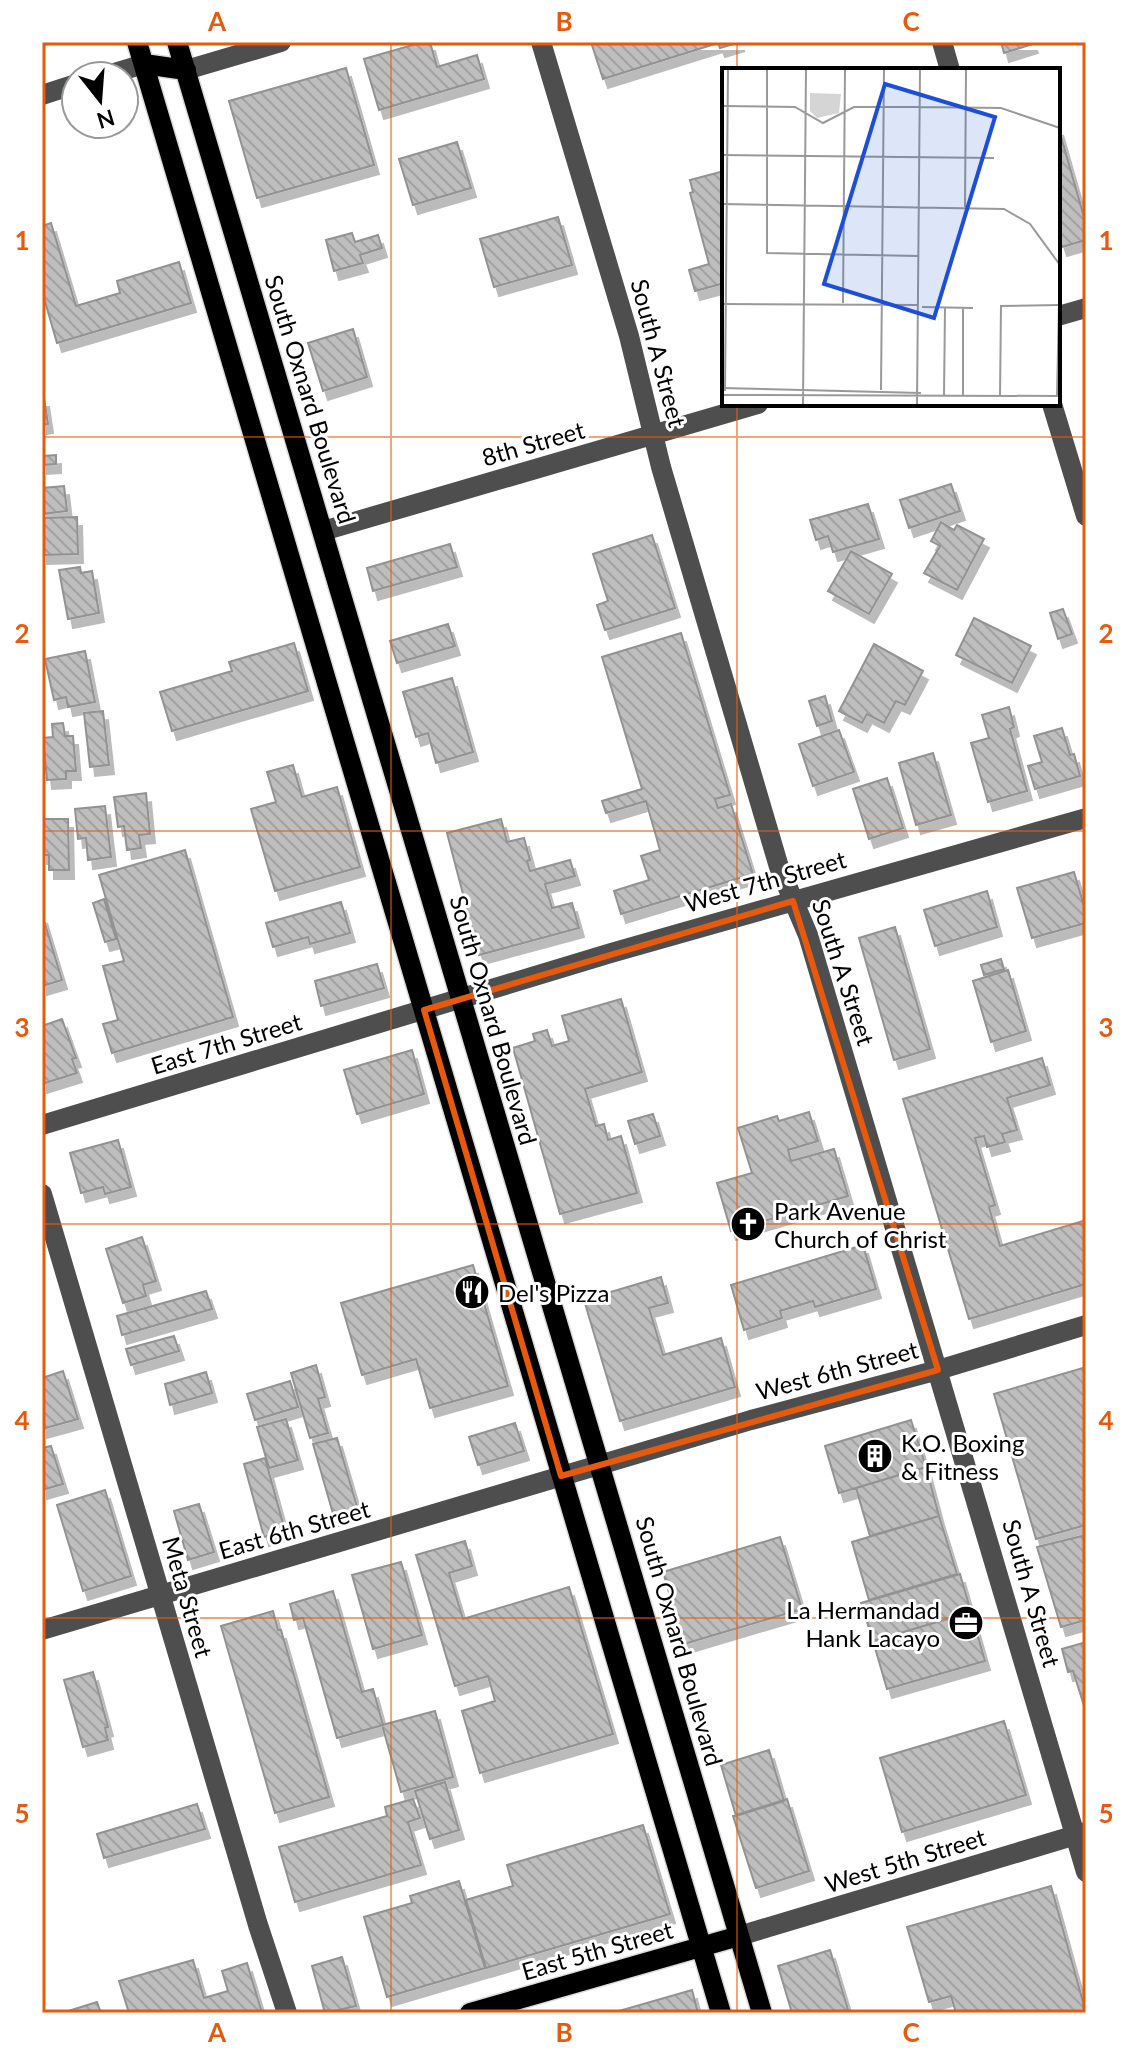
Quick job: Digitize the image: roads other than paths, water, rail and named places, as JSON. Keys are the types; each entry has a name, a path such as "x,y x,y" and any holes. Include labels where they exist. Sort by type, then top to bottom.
{"main road":[{"path":"137,42 721,2013"},
{"name":"South Oxnard Boulevard","path":"177,42 762,2013"},
{"path":"144,64 186,70"},
{"name":"East 5th Street","path":"470,2013 739,1936"}],"street":[{"path":"186,70 281,42"},
{"name":"South A Street","path":"541,42 629,336 661,467 775,853 808,935 1080,1834 1086,1872"},
{"path":"942,42 949,68"},
{"path":"140,65 144,64"},
{"path":"1060,315 1086,308"},
{"name":"8th Street","path":"323,531 751,406"},
{"path":"1053,406 1086,516"},
{"name":"West 7th Street","path":"424,1010 1086,818"},
{"name":"East 7th Street","path":"42,1125 424,1010"},
{"name":"Meta Street","path":"42,1194 258,1925 287,2013"},
{"name":"West 6th Street","path":"561,1476 1086,1325"},
{"name":"East 6th Street","path":"42,1630 561,1476"},
{"name":"West 5th Street","path":"739,1936 1080,1834"}],"place":[{"name":"Park Avenue Church of Christ","path":"748,1224"},
{"name":"Del's Pizza","path":"472,1292"},
{"name":"K.O. Boxing & Fitness","path":"875,1456"},
{"name":"La Hermandad Hank Lacayo","path":"966,1623"}]}
